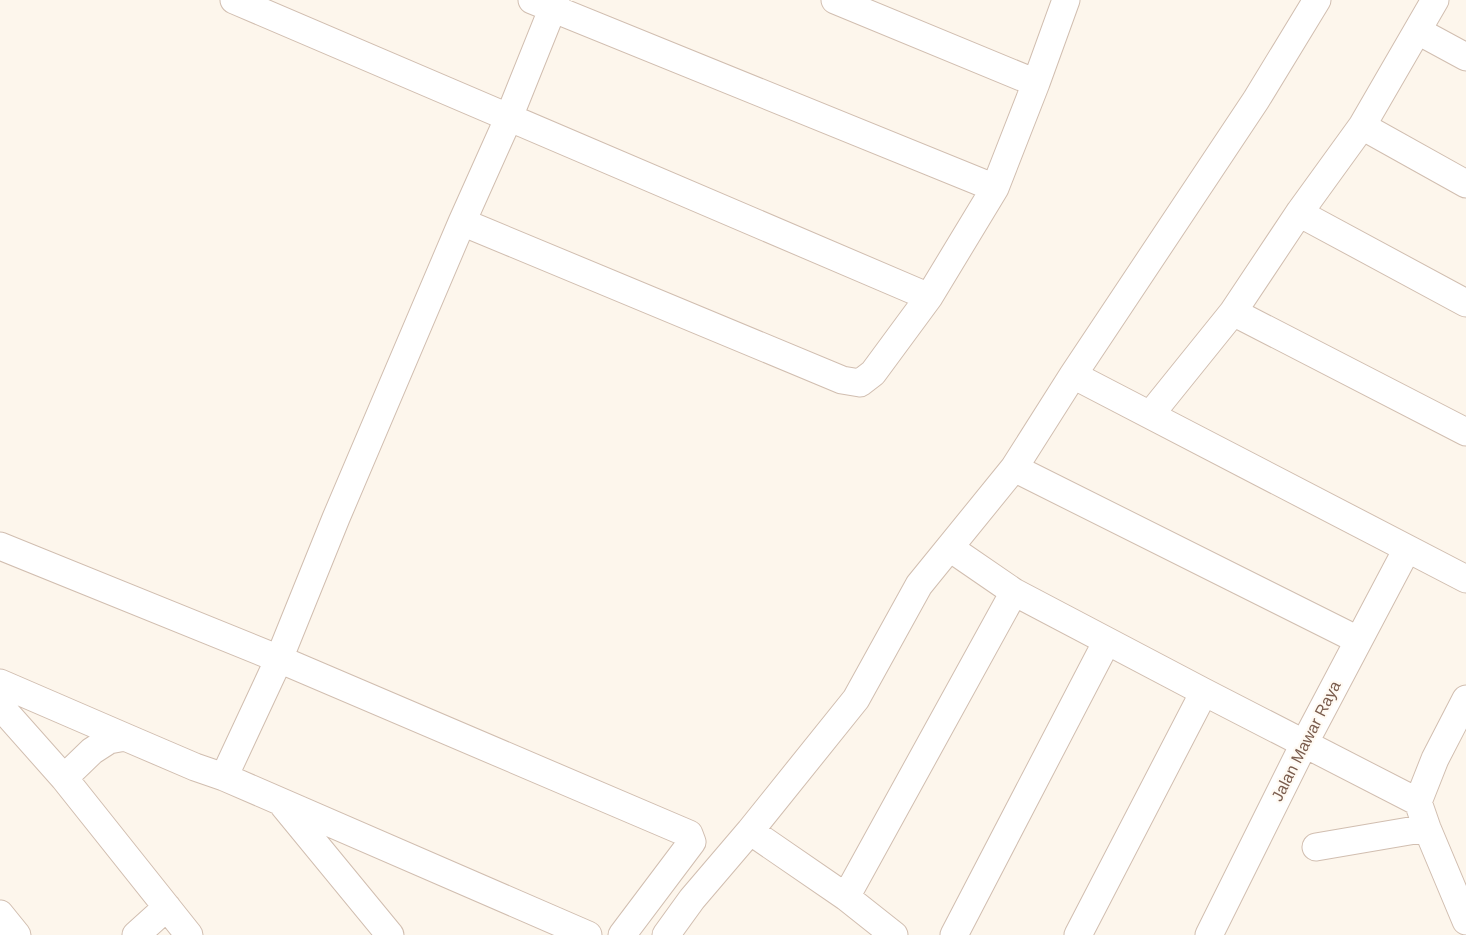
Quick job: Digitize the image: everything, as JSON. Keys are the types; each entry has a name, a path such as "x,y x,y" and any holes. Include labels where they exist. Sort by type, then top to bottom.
{"street":[{"path":"234,0 929,297"},
{"path":"834,0 1035,83"},
{"path":"462,222 842,380 860,383 873,373 929,297 995,188 1066,0"},
{"path":"666,935 692,899 856,699 920,585 1014,468 1073,375 1256,100 1317,0"},
{"path":"1150,415 1233,312 1299,213 1362,126 1435,0"},
{"path":"224,777 279,659 336,518 509,117 547,3 995,188"},
{"path":"1418,31 1466,57"},
{"path":"1362,126 1466,184"},
{"path":"1299,213 1466,303"},
{"path":"1233,312 1466,432"},
{"path":"1073,375 1466,579"},
{"path":"1014,468 1358,640"},
{"path":"0,546 279,659 689,834 692,842 622,935"},
{"path":"950,548 1014,592 1418,802"},
{"name":"Jalan Mawar Raya","path":"1209,935 1358,640 1407,549"},
{"path":"846,897 1014,592"},
{"path":"954,935 1107,641"},
{"path":"0,683 195,767 224,777 588,935"},
{"path":"1078,935 1204,692"},
{"path":"1466,699 1435,759 1418,802 1466,921"},
{"path":"0,706 64,778 189,935"},
{"path":"64,778 92,751 109,740 125,737"},
{"path":"280,801 390,935"},
{"path":"1316,847 1427,828"},
{"path":"750,831 846,897 894,935"},
{"path":"136,935 167,908"},
{"path":"0,915 17,935"}]}
